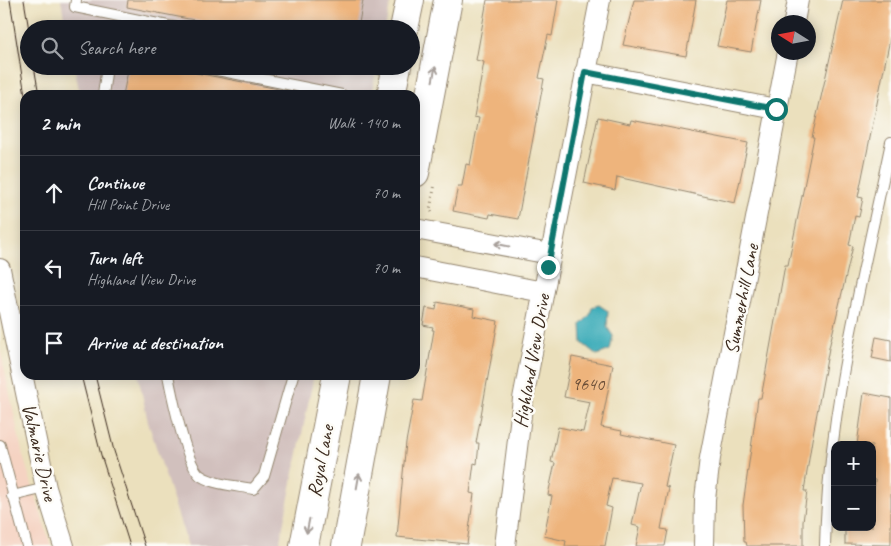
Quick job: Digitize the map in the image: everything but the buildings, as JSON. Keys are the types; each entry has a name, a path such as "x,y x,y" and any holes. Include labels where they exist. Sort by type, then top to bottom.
{"main road":[{"path":"406,20 410,0"},
{"path":"420,147 448,0"},
{"name":"Royal Lane","path":"304,546 336,380"},
{"name":"Royal Lane","path":"346,546 376,380"}],"street":[{"name":"Highland View Drive","path":"505,546 523,399 600,0"},
{"path":"795,15 798,0"},
{"name":"Summerhill Lane","path":"704,546 704,499 710,458 786,60"},
{"path":"585,72 776,109"},
{"path":"420,230 550,254"},
{"path":"420,268 543,292"},
{"name":"Valmarie Drive","path":"0,269 20,364"},
{"name":"Valmarie Drive","path":"23,380 46,488 64,546"}],"lane":[{"path":"76,0 75,7 139,20"},
{"path":"104,90 106,75"},
{"path":"242,75 317,90"},
{"path":"825,546 826,507 838,398 891,142"},
{"path":"169,380 173,405 192,464 199,474 206,479 254,489 264,476 292,380"},
{"path":"0,445 12,496 27,546"},
{"path":"12,496 46,488"}],"shaded area":[{"path":"61,0 391,0 387,20 64,20"},
{"path":"76,75 375,75 372,90 79,90"},
{"path":"0,348 23,456 51,546 0,546"},
{"path":"139,380 313,380 279,546 188,546 148,422"}],"water":[{"path":"599,305 608,311 607,327 613,336 610,350 597,355 582,343 581,324 590,315 592,307"}],"tram line":[{"path":"10,0 20,63"},
{"path":"24,0 27,20"},
{"path":"22,75 24,90"},
{"path":"36,75 38,90"},
{"path":"82,380 101,455 130,546"},
{"path":"96,380 114,451 145,546"}],"route":[{"path":"548,267 585,72 776,109"}]}
